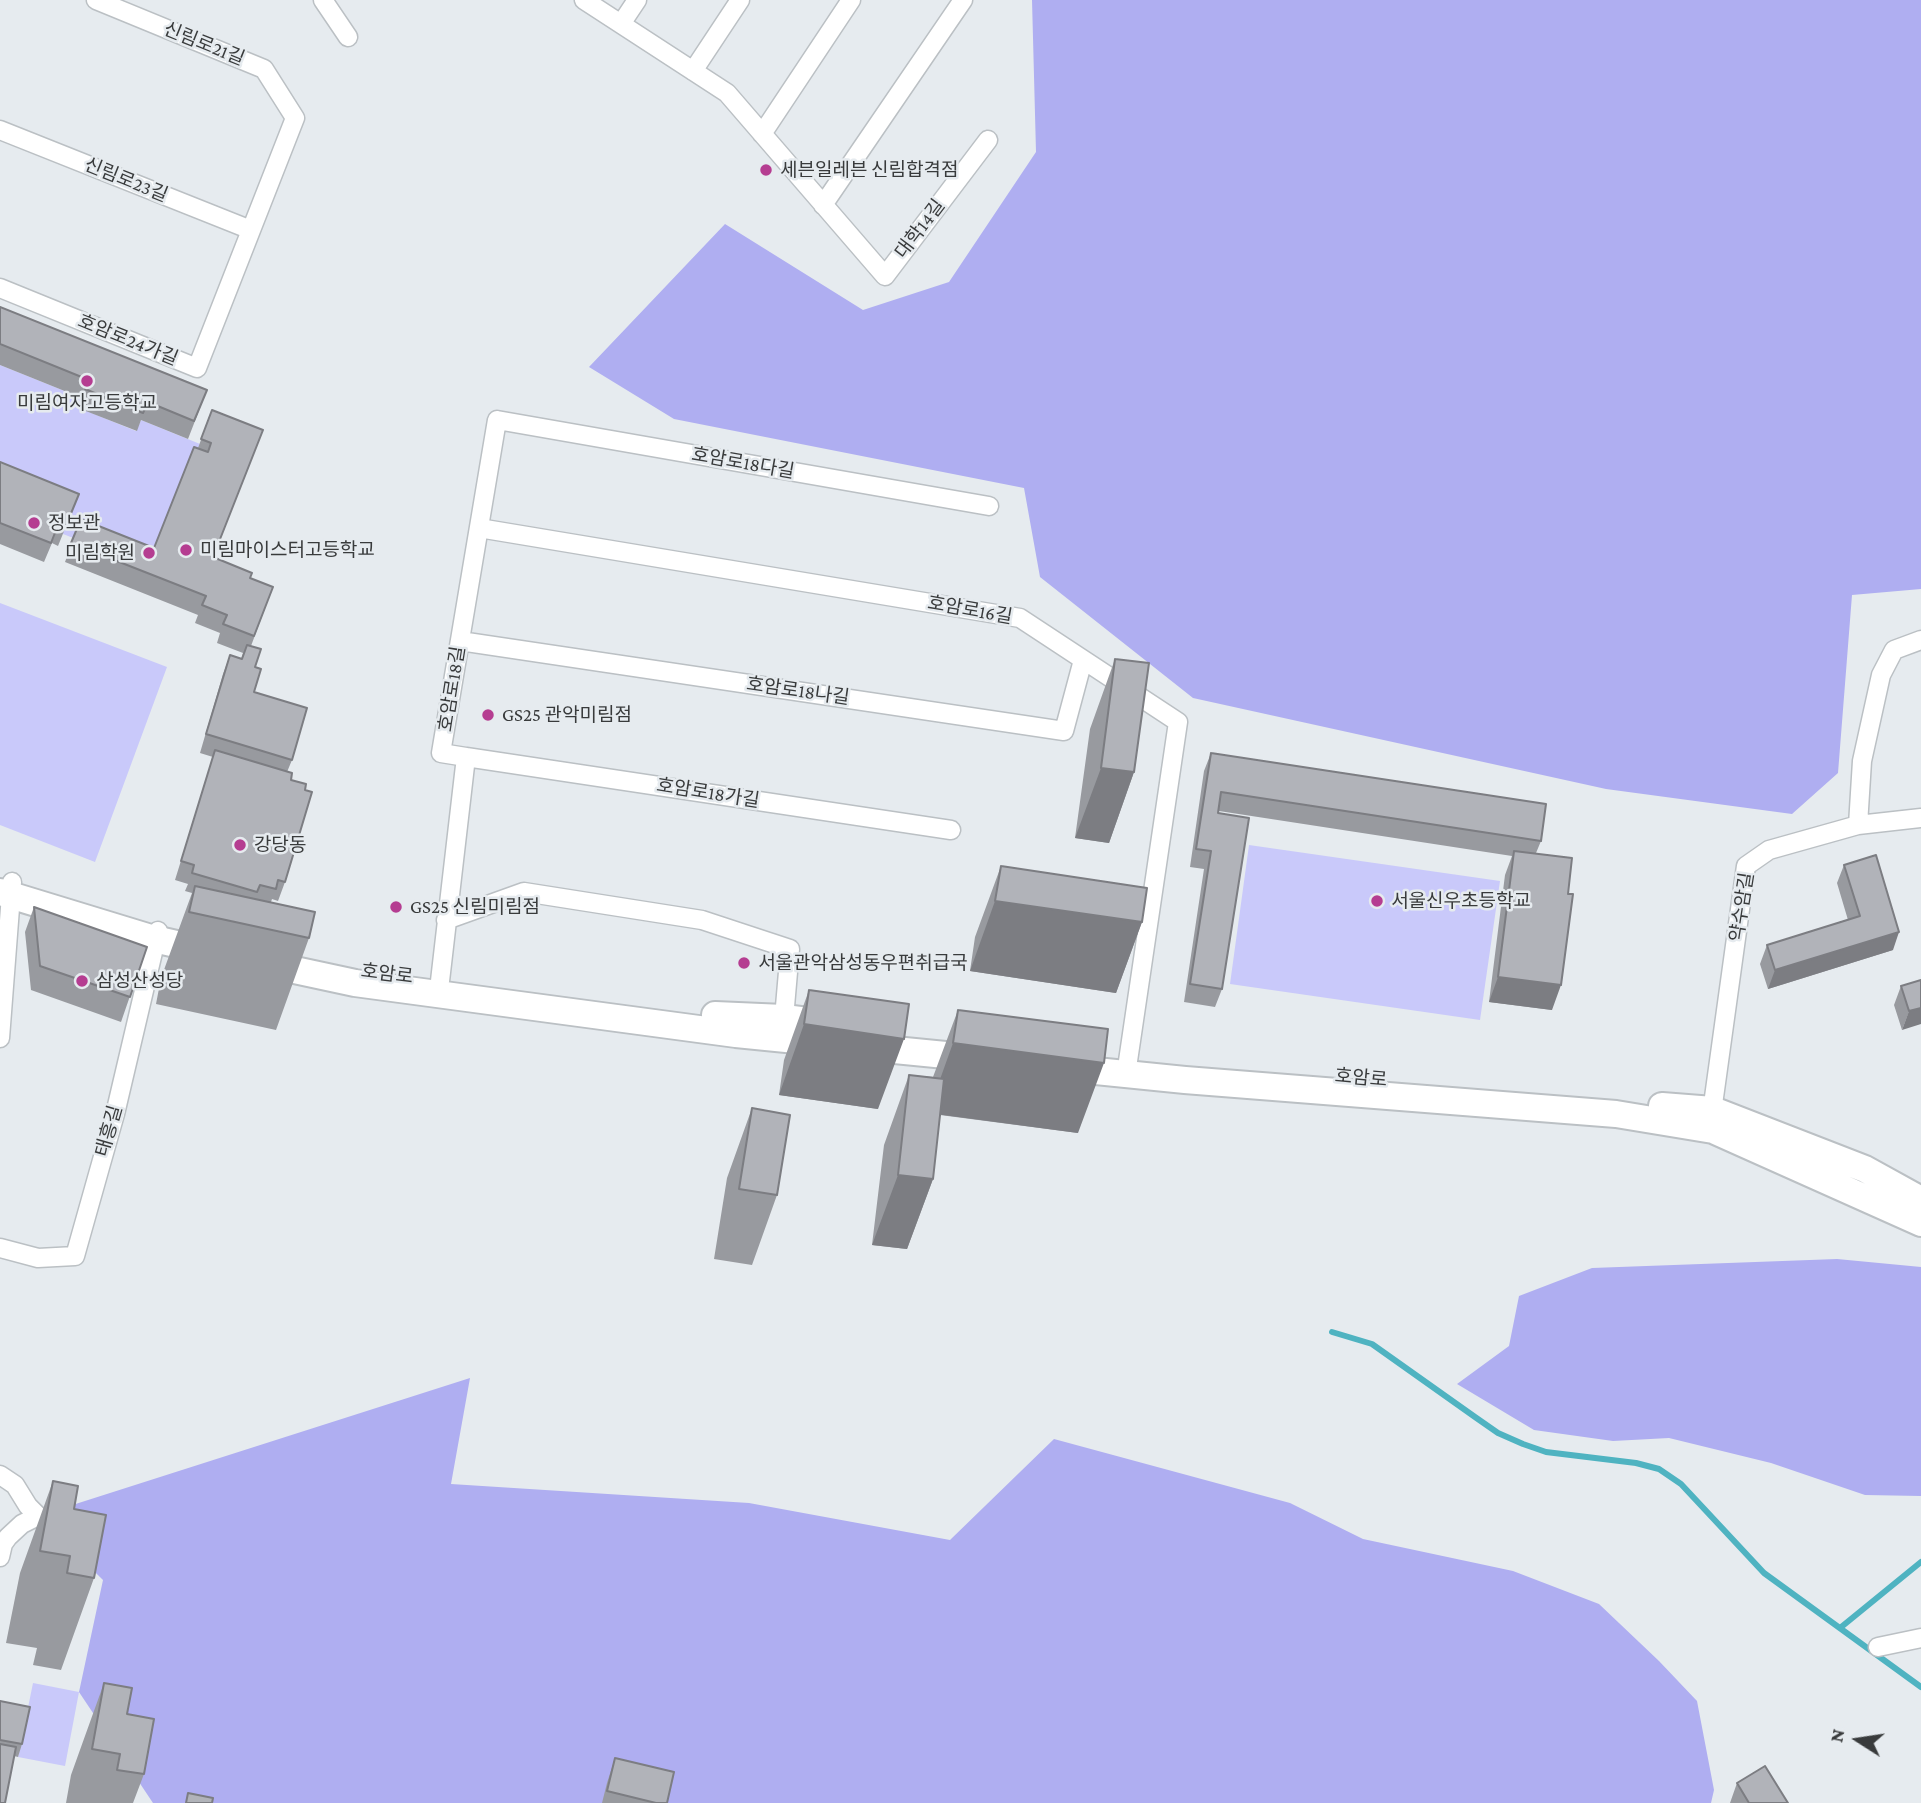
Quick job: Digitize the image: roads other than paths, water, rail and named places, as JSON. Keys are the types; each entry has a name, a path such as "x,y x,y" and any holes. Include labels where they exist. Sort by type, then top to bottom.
{"main road":[{"name":"호암로","path":"6,886 117,919 157,935 355,983 736,1034 992,1052 784,1018 685,1013 355,971 157,935"},
{"name":"호암로","path":"1711,1119 1199,1081 1040,1058 1303,1073 1588,1101 1711,1119 1865,1169 1921,1200"},
{"path":"1711,1119 1921,1223"}],"street":[{"name":"신림로21길","path":"96,0 264,69 295,118 251,230"},
{"path":"323,0 348,37"},
{"name":"대학14길","path":"584,0 727,93 884,276 988,140"},
{"path":"621,24 637,0"},
{"path":"693,71 740,0"},
{"path":"762,134 851,0"},
{"path":"823,205 963,0"},
{"name":"신림로23길","path":"0,130 251,230"},
{"name":"호암로24가길","path":"0,288 197,368 251,230"},
{"name":"호암로18다길","path":"497,420 989,506"},
{"name":"호암로18길","path":"440,981 466,757 442,752 497,420"},
{"name":"호암로16길","path":"479,528 1020,618 1178,722 1128,1061"},
{"path":"1858,825 1862,761 1881,675 1894,650 1921,640"},
{"name":"호암로18나길","path":"460,641 1064,731 1083,660"},
{"name":"호암로18가길","path":"466,757 951,830"},
{"name":"약수암길","path":"1711,1119 1746,866 1769,850 1858,825 1921,818"},
{"path":"0,1038 6,886"},
{"path":"446,920 524,892 702,920 790,949 784,1018"},
{"name":"태흥길","path":"0,1248 38,1258 75,1256 115,1114 157,935"},
{"path":"0,1475 15,1485 38,1516 22,1524 8,1537 0,1557"},
{"path":"1878,1647 1921,1638"}],"waterway":[{"path":"1332,1332 1372,1344 1498,1433 1523,1444 1546,1452 1636,1463 1659,1469 1681,1484 1764,1573 1921,1687"},
{"path":"1840,1628 1921,1562"}],"place":[{"name":"세븐일레븐 신림합격점","path":"766,170"},
{"name":"미림여자고등학교","path":"87,381"},
{"name":"정보관","path":"34,523"},
{"name":"미림마이스터고등학교","path":"186,550"},
{"name":"미림학원","path":"149,553"},
{"name":"GS25 관악미림점","path":"488,715"},
{"name":"강당동","path":"240,845"},
{"name":"서울신우초등학교","path":"1377,901"},
{"name":"GS25 신림미림점","path":"396,907"},
{"name":"서울관악삼성동우편취급국","path":"744,963"},
{"name":"삼성산성당","path":"82,981"}]}
